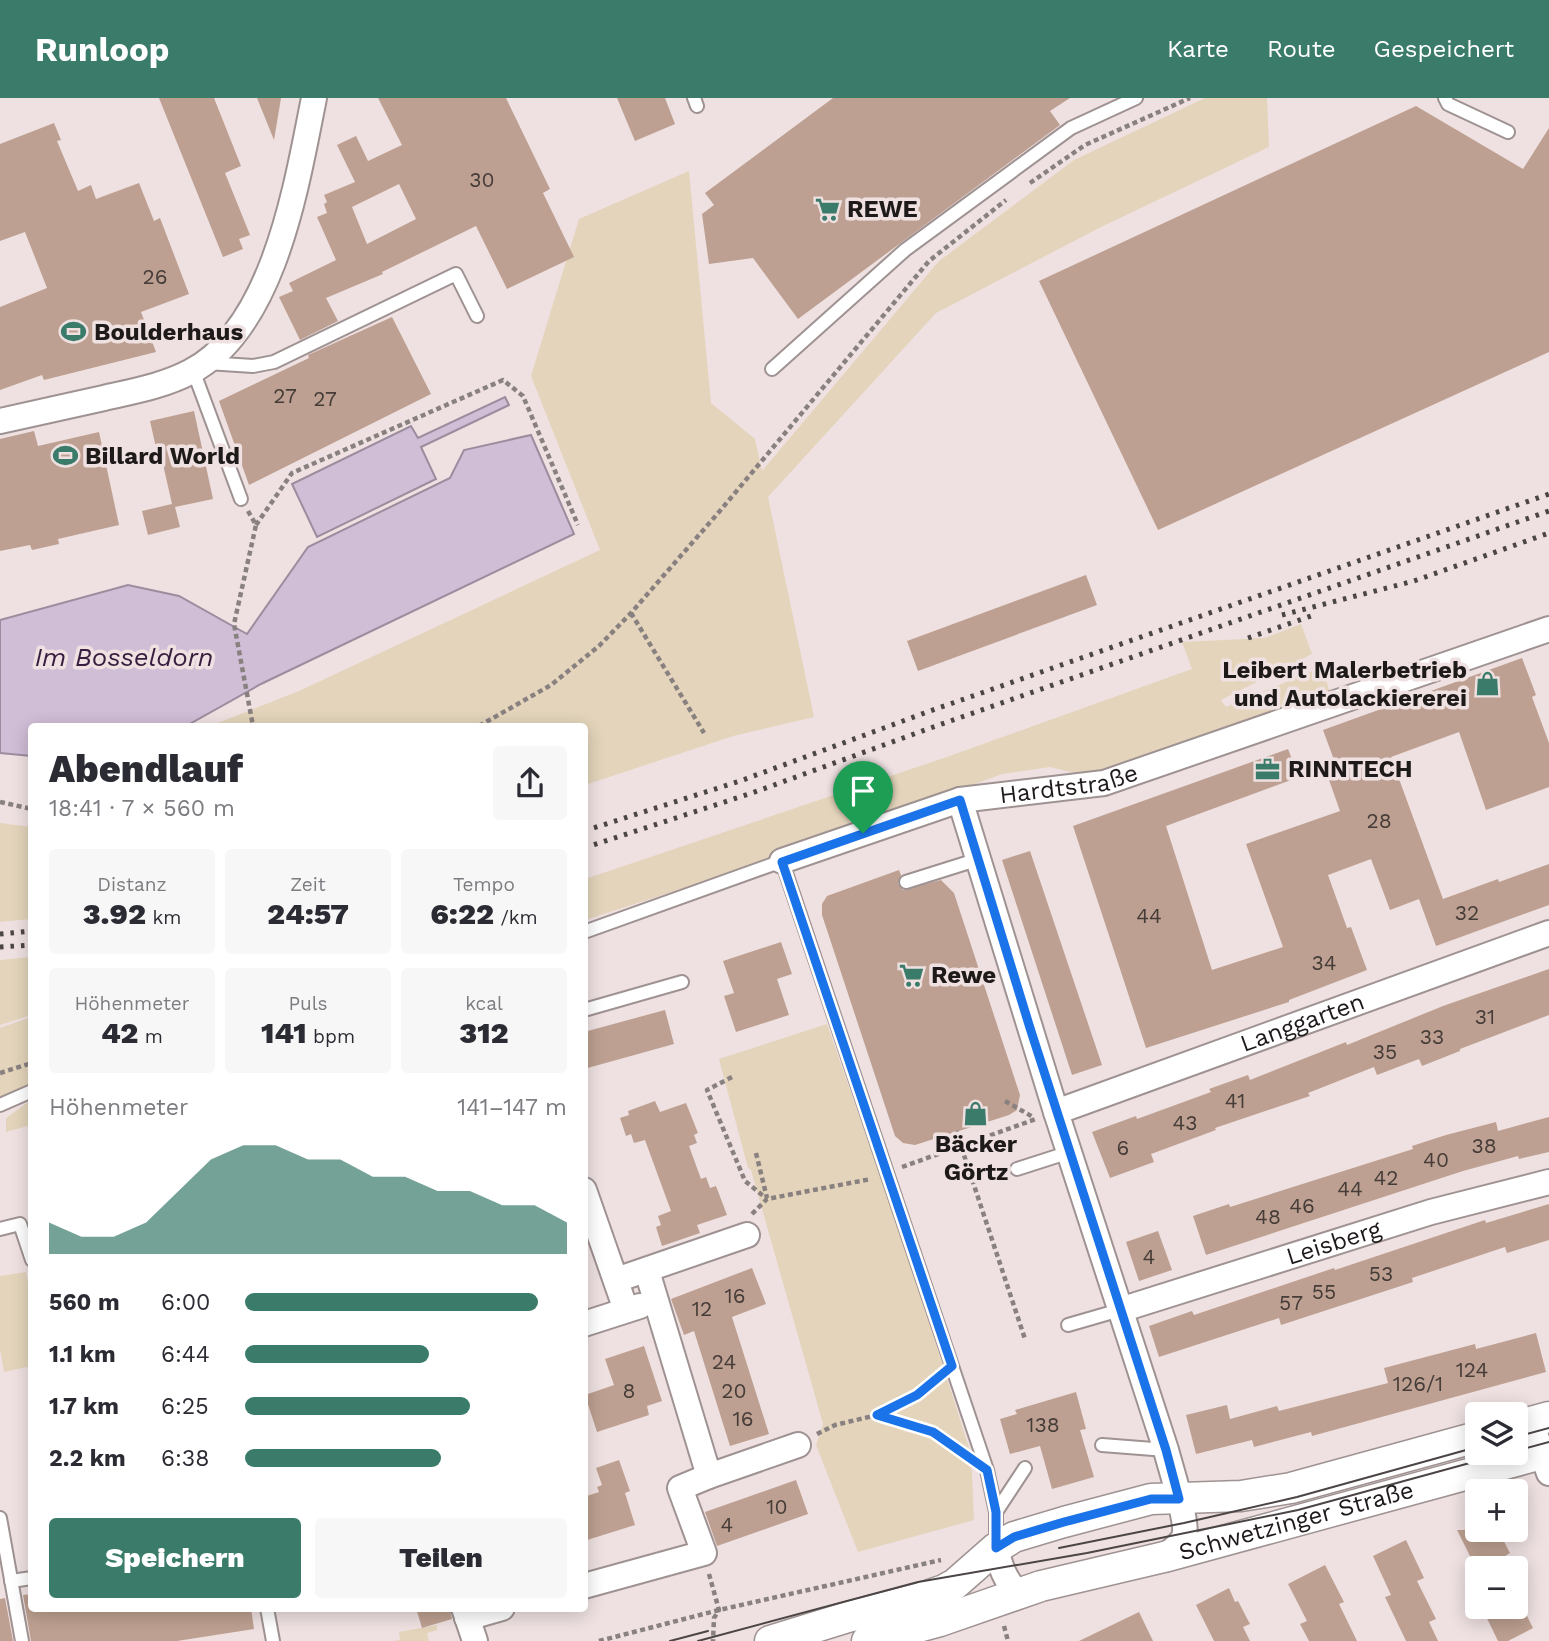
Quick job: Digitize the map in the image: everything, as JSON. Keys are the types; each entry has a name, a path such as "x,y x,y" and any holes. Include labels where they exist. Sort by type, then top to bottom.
{"street":[{"path":"0,421 145,389 198,367 224,345 250,309 286,230 314,98"},
{"name":"Hardtstraße","path":"782,862 960,800 1104,783 1549,629"},
{"path":"960,800 1046,1115 1070,1152 1166,1450 1185,1534 1164,1557"},
{"name":"Langgarten","path":"1046,1115 1549,933"},
{"name":"Leisberg","path":"1120,1310 1431,1212 1549,1182"},
{"path":"588,1201 626,1310"},
{"path":"616,1280 747,1235"},
{"path":"647,1270 709,1476"},
{"path":"588,1323 655,1302"},
{"path":"1532,1422 1547,1459"},
{"name":"Schwetzinger Straße","path":"770,1641 944,1590 1014,1537 1064,1522 1151,1499 1241,1496 1291,1488 1465,1440"},
{"path":"588,1585 704,1553 680,1488 798,1445"},
{"name":"Schwetzinger Straße","path":"867,1641 940,1621 1030,1590 1547,1459"},
{"path":"996,1548 1000,1568 1009,1584 1030,1590"},
{"path":"468,1622 492,1612"}],"lane":[{"path":"772,369 905,250 1071,128 1136,98"},
{"path":"1445,98 1448,104 1507,132"},
{"path":"241,499 198,367 253,366 274,362 456,274 477,316"},
{"path":"906,882 976,860"},
{"path":"782,862 987,1470 996,1512 996,1548"},
{"name":"Hardtstraße","path":"588,931 782,862"},
{"path":"588,1009 682,982"},
{"path":"0,1105 28,1093"},
{"path":"1017,1169 1070,1152"},
{"path":"0,1229 20,1223 28,1248"},
{"path":"1068,1325 1120,1310"},
{"path":"1102,1445 1166,1450"},
{"path":"996,1512 1025,1468"},
{"path":"0,1518 3,1561 11,1581 22,1641"},
{"path":"11,1581 28,1579"},
{"path":"268,1612 272,1641"}],"path":[{"path":"1020,190 1085,145 1189,98"},
{"path":"484,723 551,685 599,646 631,613 929,261 1010,197"},
{"path":"252,723 234,624 256,525 292,473 503,380 523,396 578,524"},
{"path":"241,499 256,525"},
{"path":"631,613 704,733"},
{"path":"0,802 28,808"},
{"path":"0,1073 28,1064"},
{"path":"732,1077 708,1090 745,1181 767,1199"},
{"path":"1005,1101 1046,1115"},
{"path":"747,1235 751,1214 767,1199 867,1180 1046,1115"},
{"path":"956,1131 1025,1339"},
{"path":"756,1153 767,1199"},
{"path":"798,1445 835,1425 877,1415 917,1395 952,1366"},
{"path":"877,1415 933,1432 987,1470"},
{"path":"704,1553 719,1610"},
{"path":"599,1641 719,1610 943,1560"},
{"path":"713,1641 713,1618 719,1610"},
{"path":"1002,1622 1009,1641"}],"shaded area":[{"path":"1205,98 1267,98 1269,147 1101,227 936,313 768,497 814,717 733,736 588,784 588,723 218,723 299,691 600,550 531,376 579,219 689,171 711,403 755,439 762,471 939,261 1074,160"},
{"path":"1301,624 1312,654 1221,700 1226,707 1322,667 1331,696 1102,780 1050,767 1002,774 780,857 588,919 588,878 944,758 1192,669 1182,642 1265,638"},
{"path":"0,823 28,827 28,919 0,922"},
{"path":"28,957 28,1016 0,1025 0,960"},
{"path":"28,1018 28,1088 0,1101 0,1028"},
{"path":"827,1024 907,1253 971,1454 974,1520 858,1552 816,1445 823,1424 719,1059"},
{"path":"28,1102 28,1126 6,1132 6,1118"},
{"path":"26,1272 28,1283 28,1367 4,1372 0,1349 0,1276"},
{"path":"437,1625 437,1630 427,1633 429,1641 393,1641 400,1640 399,1632"}],"water":[{"path":"505,397 509,405 421,447 436,479 317,537 292,484 411,426 418,438"},
{"name":"Im Bosseldorn","path":"531,435 574,534 261,684 191,723 28,723 28,756 0,753 0,620 128,585 179,596 247,634 308,547 450,478 464,450"}],"building":[{"path":"159,98 214,98 241,166 225,173 250,235 239,239 243,249 223,257"},
{"path":"257,98 281,98 274,140"},
{"path":"378,98 506,98 550,189 543,193 574,257 507,289 476,226 382,272 383,274 326,298 338,321 300,340 279,297 293,291 289,283 336,260 317,217 327,213 324,195 355,182 337,145 356,136 368,161 402,145","holes":["399,184 416,219 367,244 352,207"]},
{"path":"617,98 665,98 675,124 635,141"},
{"name":"REWE","path":"833,98 1070,98 1050,111 1060,125 798,319 753,258 709,264 702,214 714,205 705,193"},
{"path":"1416,106 1523,169 1549,128 1549,352 1158,530 1039,281"},
{"path":"54,123 61,140 57,141 78,191 91,185 96,199 139,183 154,221 160,218 189,294 141,312 156,352 44,380 42,375 0,390 0,307 47,288 25,232 0,241 0,144"},
{"path":"392,317 431,394 249,485 219,401 309,358 308,355"},
{"path":"194,411 213,499 175,507 180,527 148,535 142,511 172,504 150,421"},
{"path":"34,431 38,446 99,432 119,525 58,539 59,544 32,550 30,545 0,551 0,439"},
{"path":"1086,575 1097,605 918,671 907,641"},
{"path":"1522,658 1536,695 1532,697 1549,743 1549,787 1486,810 1459,732 1391,757 1443,899 1549,864 1549,905 1436,946 1419,899 1390,910 1371,859 1328,875 1347,928 1351,927 1367,970 1289,1002 1146,1048 1073,826 1288,749 1299,777 1166,826 1212,970 1283,947 1246,844 1340,811 1329,780 1340,776 1323,730"},
{"path":"1030,851 1102,1065 1072,1075 1002,860"},
{"name":"Rewe","path":"899,870 901,875 898,884 903,890 941,880 954,893 1020,1095 1017,1110 1009,1115 915,1145 903,1143 895,1136 822,915 822,904 827,896"},
{"path":"781,942 792,974 777,979 789,1015 736,1032 724,996 734,993 723,961"},
{"path":"1549,969 1549,1015 1422,1066 1419,1059 1377,1075 1374,1067 1308,1093 1310,1096 1215,1128 1216,1130 1151,1154 1154,1162 1110,1178 1092,1132 1211,1092 1209,1089 1248,1075 1250,1080 1346,1042 1347,1045 1443,1006"},
{"path":"665,1010 674,1044 588,1068 588,1031"},
{"path":"655,1101 660,1112 686,1103 698,1133 694,1135 697,1143 689,1146 701,1179 706,1177 710,1188 716,1186 727,1215 697,1225 700,1233 662,1246 656,1227 661,1225 658,1216 671,1211 645,1140 634,1143 631,1134 626,1136 620,1118 629,1115 628,1111"},
{"path":"1549,1117 1549,1152 1519,1159 1518,1156 1463,1171 1206,1255 1193,1216 1229,1204 1230,1207 1413,1149 1412,1146 1446,1135 1496,1122 1498,1131"},
{"path":"1549,1204 1549,1240 1507,1253 1505,1247 1412,1278 1413,1282 1281,1325 1279,1318 1159,1357 1149,1326 1192,1311 1194,1315 1485,1220 1486,1223"},
{"path":"1158,1231 1172,1270 1139,1281 1126,1242"},
{"path":"752,1268 766,1304 732,1317 769,1434 730,1446 694,1331 684,1335 671,1299"},
{"path":"1536,1333 1546,1372 1312,1436 1311,1432 1254,1447 1252,1440 1196,1454 1186,1415 1227,1405 1230,1419 1277,1406 1279,1411 1388,1383 1384,1368 1475,1344 1476,1349"},
{"path":"644,1346 662,1401 647,1406 649,1415 597,1432 588,1404 588,1394 614,1385 605,1359"},
{"path":"1076,1392 1086,1429 1080,1430 1094,1477 1052,1489 1040,1446 1010,1454 1000,1419 1017,1414 1015,1410"},
{"path":"619,1460 630,1491 625,1493 635,1525 588,1540 588,1496 599,1492 597,1487 602,1485 596,1468"},
{"path":"796,1480 808,1514 717,1546 705,1512"},
{"path":"1457,1530 1465,1530 1465,1542 1504,1542 1510,1553 1505,1556 1470,1556"},
{"path":"1406,1540 1424,1578 1417,1581 1436,1619 1429,1622 1438,1641 1406,1641 1385,1597 1391,1595 1373,1556"},
{"path":"1325,1565 1344,1602 1339,1604 1357,1641 1309,1641 1300,1624 1307,1621 1288,1584"},
{"path":"1229,1588 1250,1624 1243,1627 1250,1641 1214,1641 1196,1605"},
{"path":"28,1594 28,1612 252,1612 254,1629 177,1641 31,1641 23,1595"},
{"path":"5,1598 13,1641 0,1641 0,1599"},
{"path":"417,1612 451,1612 452,1619 422,1628"},
{"path":"1139,1612 1153,1641 1079,1641"},
{"path":"1528,1618 1533,1628 1508,1641 1498,1641 1487,1619"}],"tram line":[{"path":"1528,1434 1549,1428"},
{"path":"1528,1448 1549,1442"},
{"path":"1059,1548 1297,1497 1465,1450"},
{"path":"698,1641 918,1582 1087,1553 1298,1510 1465,1464"},
{"path":"670,1641 708,1631"}],"railway":[{"path":"588,830 740,781 930,711 1549,494"},
{"path":"588,847 752,793 1549,511"},
{"path":"1282,615 1414,581 1549,533"},
{"path":"1248,638 1311,616"},
{"path":"0,934 28,931"},
{"path":"0,947 28,945"}],"place":[{"name":"REWE","path":"827,209"},
{"name":"Boulderhaus","path":"74,332"},
{"name":"Billard World","path":"65,456"},
{"name":"Leibert Malerbetrieb und Autolackiererei","path":"1487,684"},
{"name":"RINNTECH","path":"1268,769"},
{"name":"Rewe","path":"911,975"},
{"name":"Bäcker Görtz","path":"976,1113"}],"route":[{"path":"960,800 976,860 1166,1450 1179,1499 1151,1499 1064,1522 1014,1537 996,1548 996,1512 987,1470 933,1432 877,1415 917,1395 952,1366 782,862 863,833 960,800"}]}
